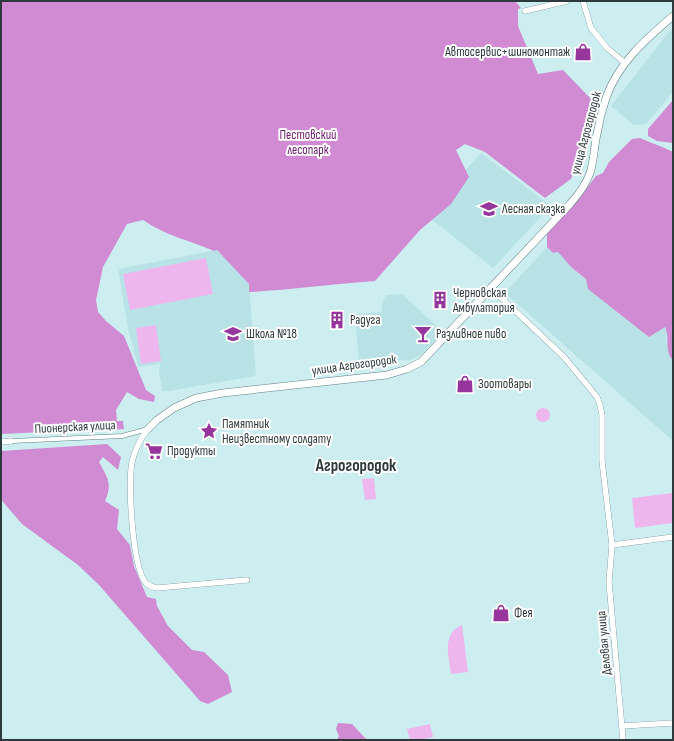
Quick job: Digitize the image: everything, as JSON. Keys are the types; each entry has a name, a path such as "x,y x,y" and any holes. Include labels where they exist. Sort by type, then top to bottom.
{"street":[{"path":"526,11 567,1"},
{"path":"583,1 591,28 607,48 625,63"},
{"name":"улица Агрогородок","path":"247,580 158,588 147,584 143,578 136,552 130,486 132,462 136,448 148,429 157,420 174,408 198,397 387,374 415,366 427,356 570,204 583,188 590,174 597,132 606,97 613,81 625,63 646,40 673,16"},
{"name":"Деловая улица","path":"491,288 564,357 597,397 600,405 602,415 602,461 612,544 609,582 623,740"},
{"name":"Пионерская улица","path":"1,442 122,436 148,429"},
{"path":"612,544 673,537"},
{"path":"622,726 673,723"}],"shaded area":[{"path":"673,29 673,92 646,124 634,125 611,106 668,33"},
{"name":"Лесная сказка","path":"481,153 551,206 493,268 425,214"},
{"path":"547,247 553,253 558,252 571,267 586,279 665,327 667,331 666,339 670,357 673,360 673,441 505,293"},
{"path":"217,250 249,284 256,376 162,391 159,371 160,364 138,367 128,328 118,269"},
{"path":"206,258 213,294 130,310 123,274"},
{"path":"402,294 443,332 420,355 411,360 359,362 355,314 382,312 382,304 386,295"},
{"path":"156,325 161,361 141,364 136,328"},
{"path":"540,408 546,408 550,412 550,418 546,422 540,422 536,418 536,412"},
{"path":"374,478 376,499 365,500 362,479"},
{"path":"673,493 673,523 635,528 632,498"},
{"path":"462,625 468,672 451,674 448,653 449,640 455,629"},
{"path":"430,724 433,737 410,740 407,729"}],"green space":[{"name":"Пестовский лесопарк","path":"1,1 515,1 521,8 518,9 518,26 538,74 563,70 592,100 588,135 571,179 545,198 485,152 465,144 456,150 469,177 451,204 420,230 375,281 249,292 249,284 217,250 214,251 169,234 143,220 127,224 103,267 96,300 98,312 124,336 146,390 155,396 154,402 139,399 127,392 116,410 117,421 123,421 124,429 98,431 96,422 64,431 1,434"},
{"path":"673,100 673,143 657,141 648,136 648,129"},
{"path":"640,138 673,152 673,360 669,353 665,327 649,337 588,289 586,279 571,267 558,252 553,253 547,247 547,234 581,196 596,176 603,173 609,162 632,139"},
{"path":"107,444 121,457 118,470 103,457 99,462 107,476 109,485 105,501 119,510 117,529 130,545 134,566 147,597 156,599 157,606 168,626 192,650 204,652 228,675 232,692 208,704 200,701 99,585 78,565 22,524 1,498 1,451"},
{"path":"338,723 352,724 367,740 337,740 339,736 336,729"}],"place":[{"name":"Автосервис+шиномонтаж","path":"583,52"},
{"name":"Лесная сказка","path":"489,209"},
{"name":"Черновская Амбулатория","path":"440,300"},
{"name":"Радуга","path":"337,320"},
{"name":"Школа №18","path":"233,334"},
{"name":"Разливное пиво","path":"423,334"},
{"name":"Зоотовары","path":"465,384"},
{"name":"Памятник Неизвестному солдату","path":"209,431"},
{"name":"Продукты","path":"154,451"},
{"name":"Фея","path":"501,613"}],"district":[{"name":"Агрогородок","path":"356,466"}]}
